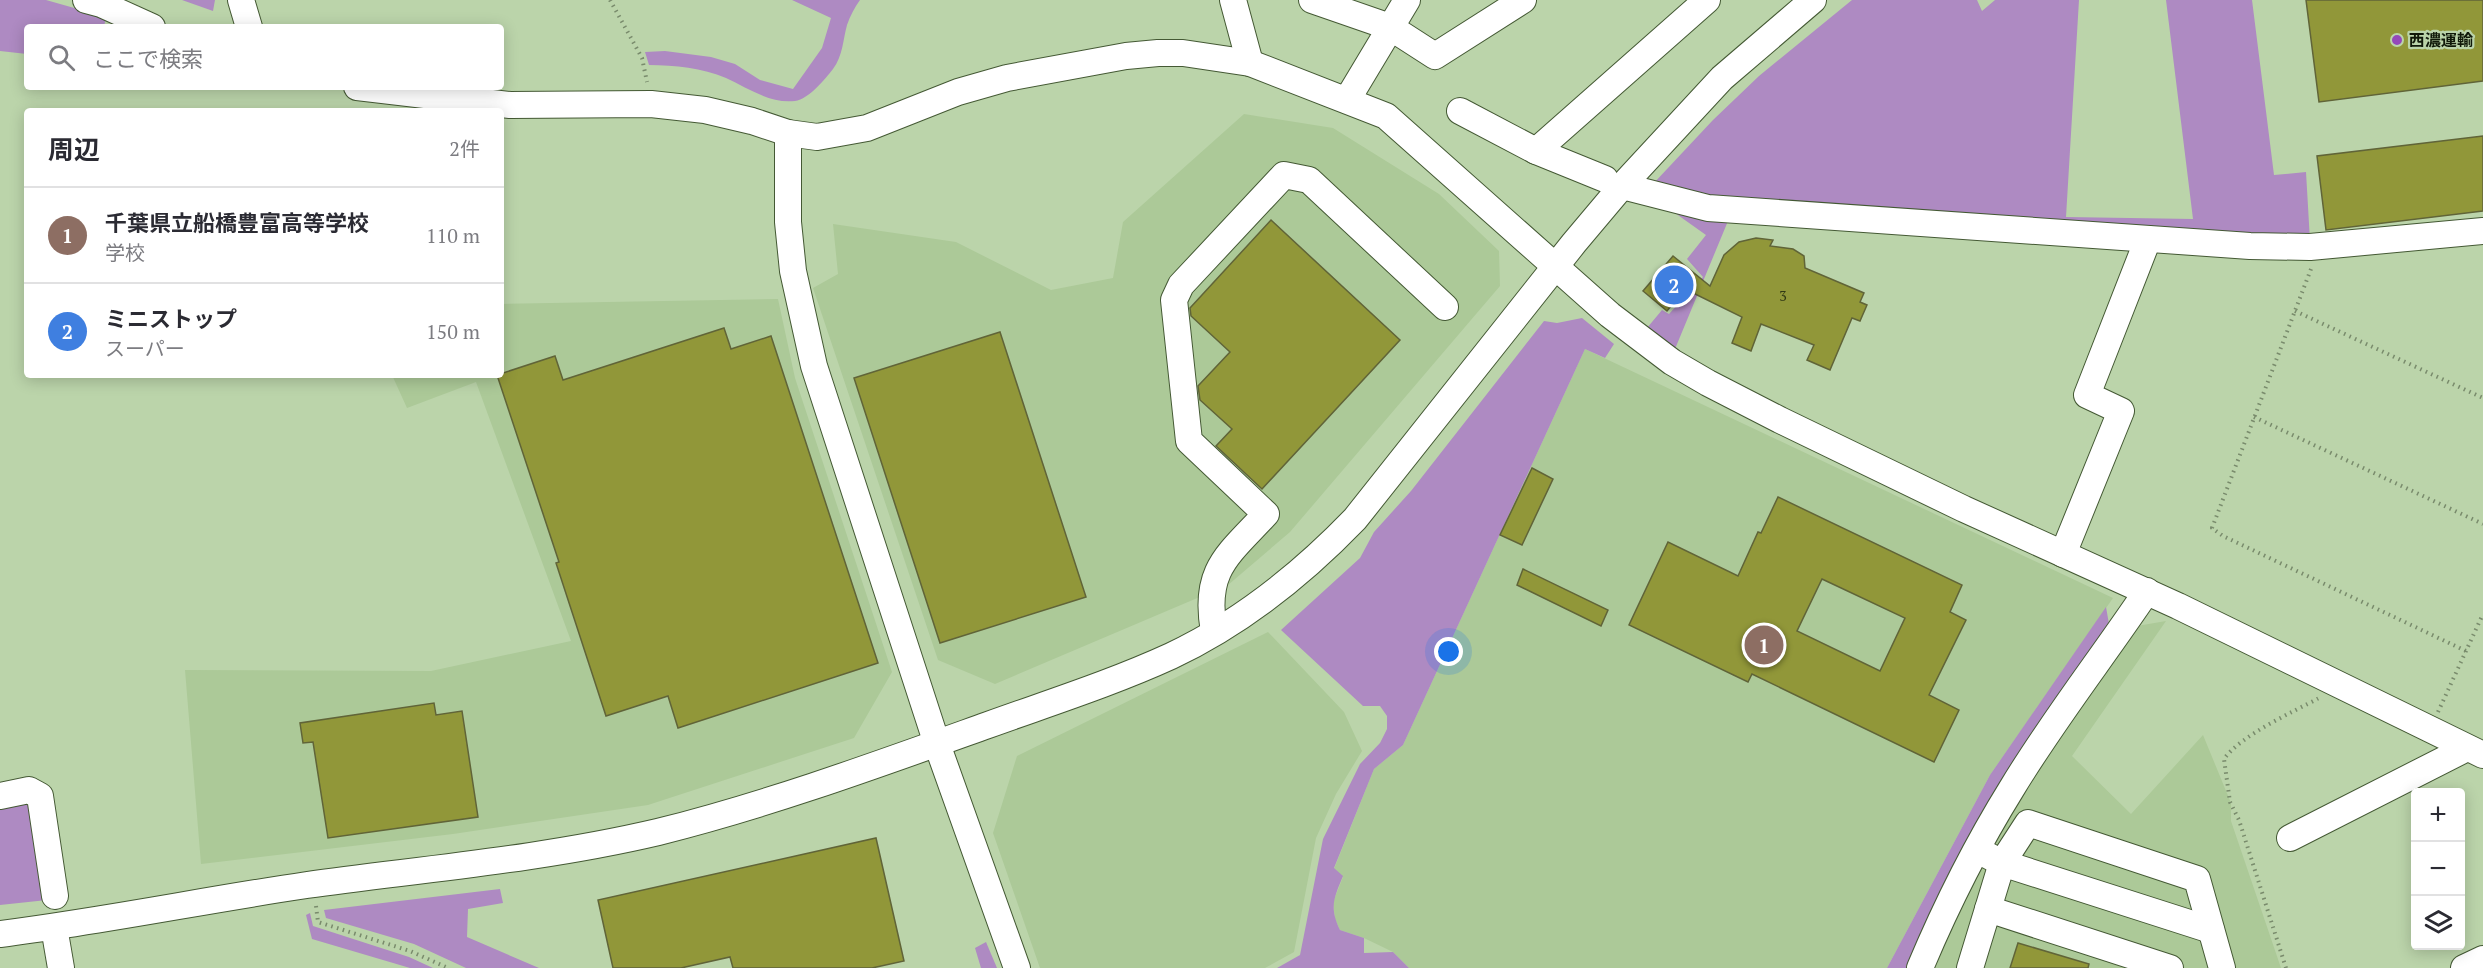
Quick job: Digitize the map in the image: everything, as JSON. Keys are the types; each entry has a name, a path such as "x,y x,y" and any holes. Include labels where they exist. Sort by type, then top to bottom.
{"street":[{"path":"86,0 101,4 145,24"},
{"path":"242,0 248,24"},
{"path":"1233,0 1250,63"},
{"path":"1312,0 1390,27 1435,56 1508,3"},
{"path":"1347,100 1407,0"},
{"path":"1536,151 1707,0"},
{"path":"0,934 292,888 585,847 729,814 937,744 1139,670 1172,655 1248,612 1328,548 1355,519 1555,267 1614,183 1722,78 1813,0"},
{"path":"382,90 510,105 651,104 705,110 752,121 788,133 817,137 867,128 958,92 997,81 1126,56 1158,52 1183,53 1250,63 1386,116 1555,267 1642,341 1708,383 1942,499 2146,591 2475,752"},
{"path":"1460,111 1536,151 1614,183 1708,208 2250,246 2320,246 2483,231"},
{"path":"788,133 788,222 793,271 814,366 937,744 1017,968"},
{"path":"1214,632 1210,614 1212,585 1224,560 1266,514 1189,441 1174,300 1181,285 1284,175 1309,180 1445,307"},
{"path":"2063,554 2121,411 2087,395 2148,240"},
{"path":"1920,968 1945,909 2012,788 2074,693 2146,591"},
{"path":"2290,838 2475,752"},
{"path":"0,796 29,790 40,796 56,896"},
{"path":"1970,968 2002,863 2028,824 2197,879 2222,968"},
{"path":"1977,850 2002,863 2211,930"},
{"path":"1988,909 2170,968"},
{"path":"54,927 61,968"},
{"path":"2464,968 2483,959"}],"path":[{"path":"610,0 642,58 651,104"},
{"path":"2320,246 2213,523 2214,532 2466,651"},
{"path":"2295,311 2483,398"},
{"path":"2254,417 2483,524"},
{"path":"2430,729 2483,614"},
{"path":"2286,968 2239,820 2230,802 2224,759 2233,748 2281,718 2344,686"},
{"path":"315,905 318,922 410,951 448,968"}],"shaded area":[{"path":"0,0 46,0 106,17 105,24 24,24 24,54 0,51"},
{"path":"182,0 215,0 213,11"},
{"path":"792,0 860,0 848,22 836,64 806,97 795,101 777,100 726,78 698,69 649,65 645,52 665,51 711,57 735,64 760,80 793,89 822,48 831,18"},
{"path":"1852,0 1977,0 1982,11 1995,0 2079,0 2066,217 2193,219 2166,0 2252,0 2274,175 2306,172 2310,241 1711,199 1653,184 1713,120 1759,76"},
{"path":"1244,114 1333,128 1439,194 1499,251 1500,286 1290,532 1228,585 995,684 938,660 813,288 838,274 833,224 956,242 1051,290 1113,278 1123,222"},
{"path":"1675,213 1728,221 1675,349 1647,328 1662,310 1669,314 1703,277 1687,259 1706,235"},
{"path":"778,299 795,378 892,672 854,738 648,805 453,834 201,864 185,670 431,671 571,641 476,382 407,408 393,378 504,378 504,304"},
{"path":"1582,318 1614,344 1605,358 1585,349 1403,745 1374,769 1334,868 1343,876 1334,903 1340,930 1364,938 1364,953 1393,952 1409,968 1277,968 1300,955 1323,839 1360,764 1380,743 1387,729 1387,716 1380,706 1363,706 1281,630 1360,558 1374,532 1411,491 1544,321 1557,323"},
{"path":"1585,349 2113,598 1990,775 1887,968 1409,968 1393,952 1364,938 1340,930 1335,919 1333,902 1343,877 1334,869 1374,769 1403,745"},
{"path":"2106,607 2109,624 2063,688 2003,781 1910,968 1887,968 1990,775"},
{"path":"2166,621 2072,756 2131,814 2203,735 2231,803 2231,821 2281,968 1932,968 1991,842 2083,700 2137,626"},
{"path":"1268,632 1344,712 1362,751 1336,794 1316,838 1294,952 1265,968 1040,968 993,833 1017,756"},
{"path":"30,799 47,900 0,905 0,805"},
{"path":"500,889 503,903 468,909 467,937 539,968 466,968 414,944 326,918 324,910"},
{"path":"310,913 313,926 409,957 433,968 410,968 312,939 306,915"},
{"path":"986,942 997,968 981,968 975,948"}],"building":[{"name":"西濃運輸","path":"2306,0 2483,0 2483,81 2319,102"},
{"path":"2483,136 2483,211 2326,230 2317,156"},
{"path":"1271,220 1400,340 1262,489 1216,446 1232,429 1200,400 1198,386 1230,352 1191,316 1190,308"},
{"path":"1756,238 1773,240 1770,246 1793,249 1804,256 1805,268 1864,293 1860,302 1867,305 1860,321 1852,318 1830,370 1807,360 1814,345 1761,324 1751,351 1732,343 1742,317 1685,289 1667,311 1643,291 1673,256 1710,286 1724,255 1739,242"},
{"path":"724,328 731,349 771,336 878,663 678,728 668,696 606,716 556,563 559,562 498,378 504,378 504,373 555,356 563,380"},
{"path":"1000,332 1086,597 940,643 854,378"},
{"path":"1532,468 1553,479 1522,545 1500,535"},
{"path":"1778,497 1962,585 1950,612 1966,620 1929,695 1959,710 1934,762 1752,674 1748,682 1629,625 1668,542 1738,576 1758,532 1761,533","holes":["1822,579 1905,618 1880,671 1797,631"]},
{"path":"1523,569 1608,610 1601,626 1517,585"},
{"path":"434,703 436,715 462,711 478,817 328,838 313,742 303,743 300,723"},
{"path":"876,838 904,961 872,968 733,968 730,957 681,968 613,968 598,900"},
{"path":"2018,943 2089,964 2088,968 2010,968"}],"place":[{"name":"西濃運輸","path":"2397,40"},
{"name":"ミニストップ","path":"1674,285"},
{"name":"千葉県立船橋豊富高等学校","path":"1764,645"}]}
